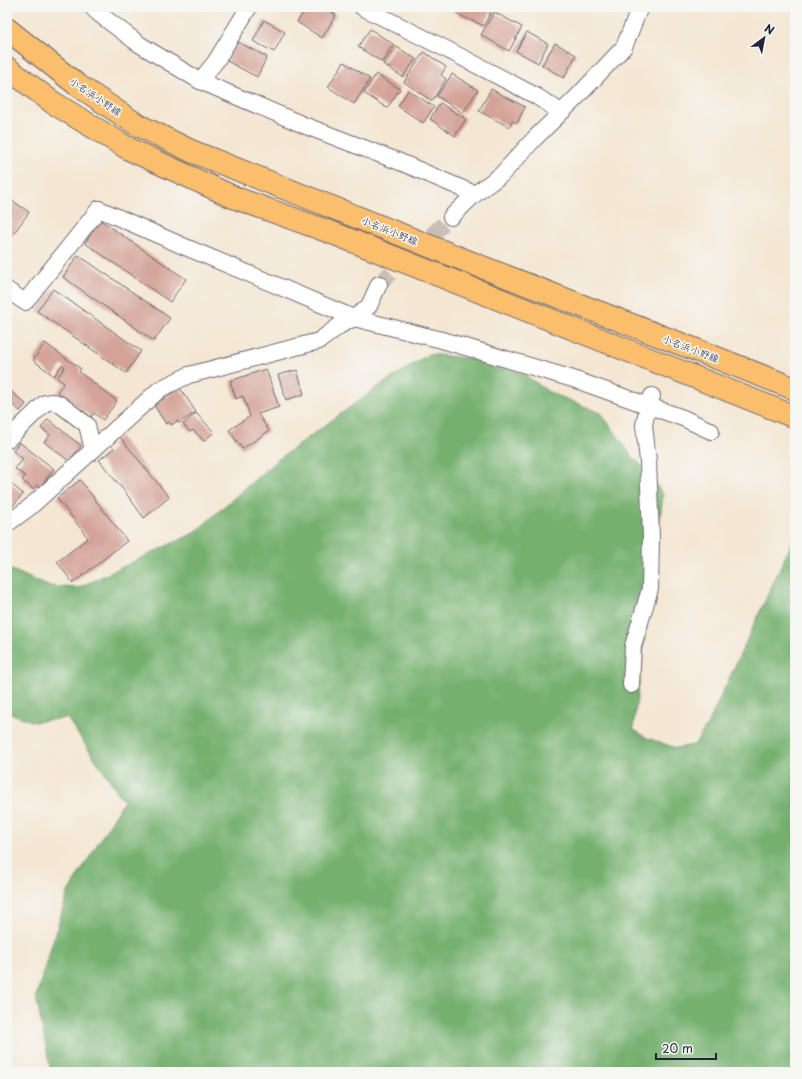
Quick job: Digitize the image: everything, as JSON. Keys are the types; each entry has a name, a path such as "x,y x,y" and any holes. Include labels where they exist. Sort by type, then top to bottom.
{"main road":[{"name":"小名浜小野線","path":"7,29 76,84 136,124 191,151 479,266 795,389"},
{"path":"7,68 52,102 129,149 233,197 335,234 795,417"}],"street":[{"path":"92,7 139,44 200,80 306,126 400,162 475,194"},
{"path":"200,80 216,61 249,7"},
{"path":"362,7 536,96 561,112"},
{"path":"451,217 475,194 501,175 624,47 640,7"},
{"path":"7,290 25,302 99,208 182,246 354,318 442,340 650,400 711,431"},
{"path":"7,524 30,507 160,390 189,375 319,341 339,326 354,318 369,306 379,284"},
{"path":"630,685 633,646 650,589 651,537 648,461 644,425 650,400"},
{"path":"7,440 44,403 51,401 57,402 87,425 94,449"}],"green space":[{"path":"429,354 484,360 522,373 549,392 601,413 631,455 649,473 663,495 633,729 647,738 676,748 694,745 708,724 795,536 795,1072 51,1072 36,997 68,892 124,801 67,718 34,722 7,712 7,569 48,586 78,588 194,533 276,461 375,389"}],"building":[{"path":"287,7 301,7 297,13"},
{"path":"307,7 323,7 336,15 322,38 297,22"},
{"path":"460,7 493,7 484,26 457,14"},
{"path":"494,12 522,27 509,51 481,35"},
{"path":"264,20 285,32 274,52 253,41"},
{"path":"370,29 393,44 382,62 358,47"},
{"path":"527,32 548,44 538,63 516,51"},
{"path":"236,41 267,57 257,77 225,60"},
{"path":"555,43 576,55 564,78 542,65"},
{"path":"395,46 416,59 403,77 383,64"},
{"path":"424,52 446,67 441,75 446,79 432,101 404,82"},
{"path":"344,62 370,79 354,104 328,87"},
{"path":"376,74 400,89 387,108 364,93"},
{"path":"452,74 478,90 463,113 437,96"},
{"path":"491,89 525,107 517,123 512,121 509,127 479,111"},
{"path":"408,90 434,107 423,123 398,106"},
{"path":"440,103 466,119 455,136 430,119"},
{"path":"7,197 29,212 9,240 7,238"},
{"path":"100,220 186,279 170,302 85,243"},
{"path":"78,255 170,318 154,341 63,277"},
{"path":"53,289 141,351 126,373 37,311"},
{"path":"45,343 81,369 79,372 117,401 103,420 94,413 91,417 57,392 64,383 57,378 65,367 62,365 54,376 33,360"},
{"path":"266,369 279,407 258,414 269,431 242,449 229,430 250,416 243,396 236,399 230,381"},
{"path":"297,370 304,394 286,400 278,375"},
{"path":"7,388 26,404 20,411 12,404 7,411"},
{"path":"180,388 196,412 179,423 177,421 171,425 169,422 166,424 154,405"},
{"path":"196,413 214,432 204,441 193,430 190,432 183,424"},
{"path":"48,419 81,446 69,461 44,442 50,435 41,428"},
{"path":"120,437 169,497 144,518 99,460 114,448 111,445"},
{"path":"19,442 54,469 40,487 37,485 33,489 22,480 25,476 15,469 23,459 13,451"},
{"path":"7,480 23,494 7,513"},
{"path":"80,480 127,541 73,583 57,562 88,538 57,498"}],"tunnel":[{"path":"379,284 451,217"}]}
